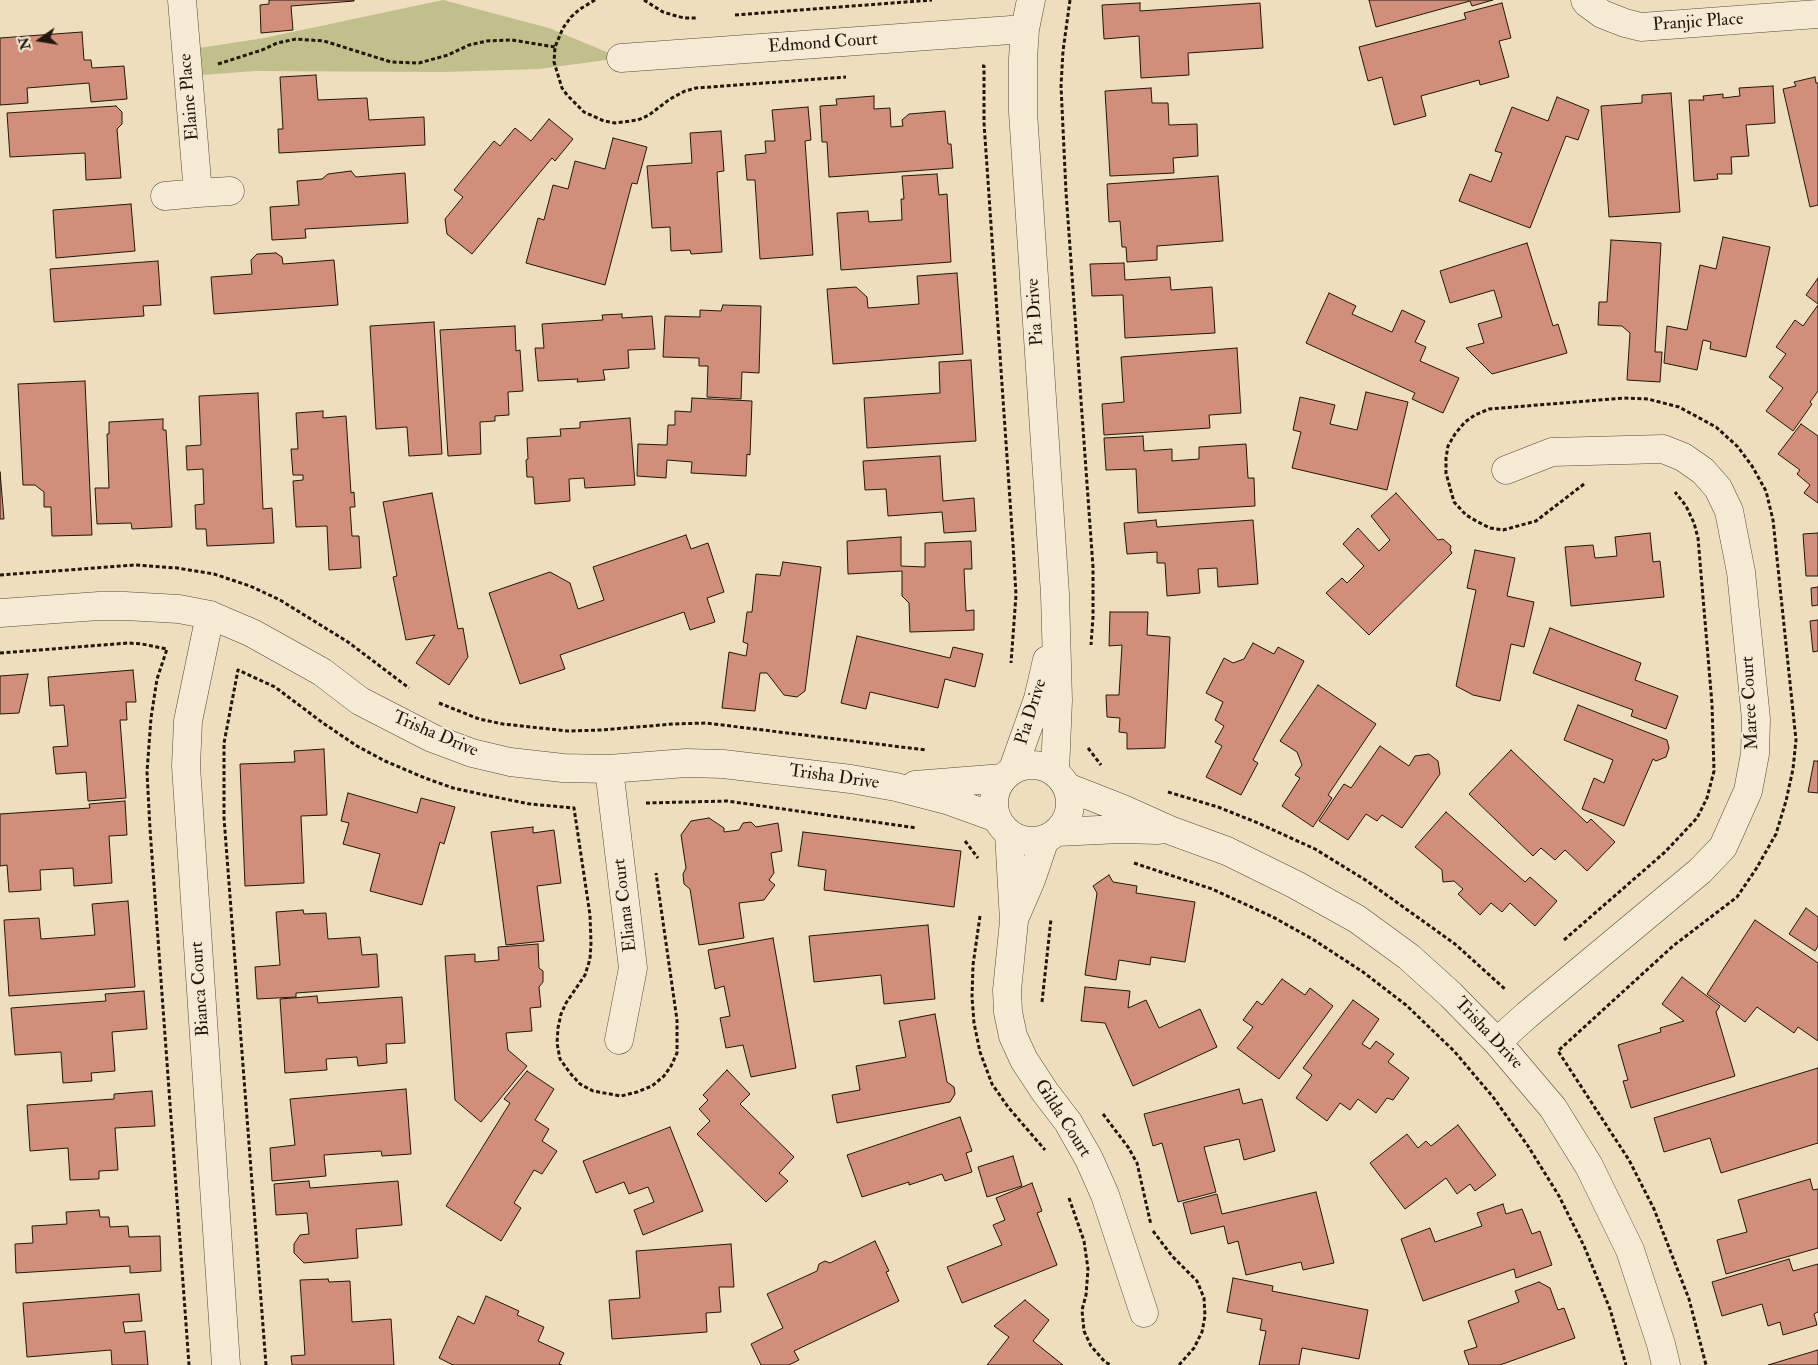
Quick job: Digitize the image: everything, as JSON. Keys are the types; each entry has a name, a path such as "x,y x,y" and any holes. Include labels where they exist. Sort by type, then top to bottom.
{"street":[{"name":"Elaine Place","path":"182,0 198,193"},
{"name":"Pia Drive","path":"1031,0 1025,30 1022,85 1023,112 1054,564 1061,779"},
{"name":"Pranjic Place","path":"1585,0 1602,14 1612,19 1641,27 1818,14"},
{"name":"Edmond Court","path":"621,58 1025,30"},
{"path":"165,196 230,191"},
{"name":"Maree Court","path":"1497,1042 1700,871 1723,847 1748,791 1755,754 1755,728 1741,572 1730,511 1718,488 1703,471 1683,456 1663,449 1552,452 1506,470"},
{"name":"Trisha Drive","path":"0,613 125,606 178,609 210,615 252,633 322,672 360,701 432,738 472,753 510,762 563,768 609,770 686,762 723,764 851,779 896,786 950,801 1003,826"},
{"name":"Bianca Court","path":"210,615 188,721 186,766 226,1365"},
{"name":"Pia Drive","path":"1008,774 1038,699 1055,624"},
{"path":"1034,764 1045,767 1061,779 1070,799 1070,811 1065,823 1051,836 1032,841 1020,839 1003,826 994,808 994,797 997,787 1008,774 1023,765 1034,764"},
{"name":"Eliana Court","path":"609,770 633,968 619,1040"},
{"name":"Trisha Drive","path":"896,786 1008,774"},
{"name":"Trisha Drive","path":"1061,779 1172,831 1227,851 1296,885 1357,919 1409,957 1451,994 1497,1042 1552,1108 1589,1166 1630,1250 1661,1344 1666,1365"},
{"name":"Gilda Court","path":"1003,826 1014,921 1007,990 1008,1012 1014,1036 1024,1060 1068,1122 1089,1160 1105,1195 1144,1313"},
{"name":"Trisha Drive","path":"1051,836 1120,829 1172,831"},
{"name":"Gilda Court","path":"1014,921 1051,836"}],"path":[{"path":"596,0 580,9 571,17 557,39 554,62 562,88 584,112 593,117 616,123 638,120 649,115 670,99 685,91 696,88 851,76"},
{"path":"644,0 673,15 684,18 701,18"},
{"path":"726,16 932,0"},
{"path":"1070,0 1064,41 1061,86 1066,192 1093,567 1093,617 1090,651"},
{"path":"188,68 224,63 277,43 296,39 324,41 391,62 419,62 448,55 487,41 512,40 555,47"},
{"path":"975,67 984,66 984,123 1013,544 1016,595 1011,668"},
{"path":"1558,1051 1672,946 1736,896 1756,869 1776,834 1793,769 1796,740 1773,520 1766,491 1752,466 1738,447 1716,427 1679,407 1648,399 1624,398 1488,409 1465,422 1454,434 1448,446 1446,473 1454,502 1466,514 1490,528 1504,530 1536,521 1572,492 1590,481"},
{"path":"1556,946 1665,852 1683,834 1697,818 1714,771 1712,704 1698,538 1694,523 1686,506 1673,490"},
{"path":"0,653 128,643 167,649 157,679 151,718 147,772 189,1365"},
{"path":"238,670 224,743 224,818 266,1365"},
{"path":"1085,744 1101,766"},
{"path":"1162,790 1218,807 1315,849 1367,881 1455,944 1506,990 1513,984"},
{"path":"646,802 727,801 922,829"},
{"path":"964,841 981,862"},
{"path":"1133,862 1212,889 1273,917 1314,940 1363,972 1406,1005 1454,1051 1493,1097 1528,1146 1559,1196 1584,1246 1610,1309 1626,1365"},
{"path":"1042,1004 1052,916"},
{"path":"1102,1114 1128,1147 1137,1164 1153,1232 1172,1256 1197,1282 1204,1298 1205,1316 1202,1332 1194,1348 1179,1365"}],"shaded area":[{"path":"443,0 549,28 621,58 539,69 443,72 255,71 189,76 186,50 264,38"}],"building":[{"path":"269,0 354,1 291,6 293,30 261,33 260,5 269,4"},
{"path":"1369,0 1493,0 1472,6 1470,1 1376,27"},
{"path":"1140,3 1140,11 1260,3 1263,48 1188,53 1189,75 1141,78 1139,36 1104,39 1102,5"},
{"path":"1502,3 1511,38 1499,41 1509,77 1480,85 1479,80 1421,96 1426,116 1394,125 1382,77 1368,81 1359,47 1466,19 1464,13"},
{"path":"82,32 84,60 91,60 92,68 124,66 127,99 91,102 89,83 27,88 28,103 0,105 0,38"},
{"path":"316,75 318,100 367,98 369,120 424,117 425,145 279,153 278,129 283,129 280,77"},
{"path":"1815,77 1816,83 1818,83 1818,205 1810,207 1783,89 1796,86 1794,82"},
{"path":"1773,86 1775,123 1746,125 1749,156 1731,157 1732,174 1717,174 1718,179 1694,181 1689,100 1704,100 1703,96 1723,94 1723,98 1740,96 1739,88"},
{"path":"1151,88 1152,103 1168,103 1169,125 1197,124 1198,156 1173,158 1174,173 1110,176 1105,91"},
{"path":"1671,93 1680,212 1609,217 1601,106 1642,103 1642,95"},
{"path":"874,96 874,109 890,108 891,127 903,126 902,120 909,114 945,111 948,144 951,144 953,168 829,177 827,142 822,142 820,106 837,105 836,99"},
{"path":"1557,97 1589,110 1578,140 1566,136 1530,228 1459,201 1470,174 1491,182 1502,153 1495,151 1512,107 1548,121"},
{"path":"116,106 122,112 122,124 117,129 121,178 86,180 85,153 10,157 7,113"},
{"path":"808,107 811,140 805,141 813,255 760,259 755,180 747,180 745,155 766,153 765,141 775,141 772,110"},
{"path":"549,119 573,139 555,161 552,158 472,254 447,234 445,219 463,197 454,190 494,141 500,146 515,128 531,141"},
{"path":"721,131 724,171 717,172 722,252 691,254 690,250 671,251 670,227 652,228 647,166 692,163 690,133"},
{"path":"613,138 647,147 637,184 632,183 605,285 526,263 538,218 544,220 553,185 568,189 575,161 605,169"},
{"path":"351,171 356,177 405,173 408,223 305,229 306,238 272,240 270,207 299,205 297,181 322,179 328,174"},
{"path":"937,174 939,195 947,194 951,262 841,270 837,213 868,211 869,222 902,220 901,199 904,199 902,176"},
{"path":"1218,176 1223,241 1157,246 1157,260 1127,262 1126,247 1122,247 1120,221 1109,222 1107,184"},
{"path":"131,204 135,251 56,258 53,210"},
{"path":"1723,237 1770,247 1746,357 1710,349 1711,342 1703,340 1697,370 1664,363 1667,326 1687,330 1700,265 1716,269"},
{"path":"1611,240 1661,243 1655,352 1662,352 1660,382 1627,380 1630,333 1622,326 1598,325 1599,302 1607,302"},
{"path":"1527,243 1553,326 1558,324 1567,353 1492,374 1466,348 1484,343 1478,324 1502,317 1494,290 1450,303 1440,271"},
{"path":"276,253 282,257 283,264 334,260 338,305 214,314 211,277 252,274 251,260 257,254"},
{"path":"158,261 161,305 143,306 144,316 54,322 50,269"},
{"path":"1124,263 1125,280 1170,277 1171,290 1212,287 1215,333 1125,338 1123,295 1092,296 1090,264"},
{"path":"957,273 963,354 833,364 827,289 856,287 867,297 868,308 919,304 917,276"},
{"path":"1818,278 1818,304 1806,295"},
{"path":"1329,293 1356,306 1352,314 1392,332 1402,310 1425,321 1415,342 1426,347 1420,361 1459,378 1443,413 1412,399 1415,393 1306,343"},
{"path":"723,305 761,306 759,373 742,372 741,399 707,397 708,366 699,366 699,358 663,357 665,316 700,317 700,310 721,311"},
{"path":"1818,305 1818,391 1810,402 1812,404 1793,431 1766,411 1783,388 1769,377 1786,354 1776,347 1795,320 1803,326"},
{"path":"622,314 622,318 652,316 655,349 628,350 629,368 603,370 605,380 577,382 578,379 538,381 535,348 544,348 542,324 603,320 602,315"},
{"path":"434,322 442,454 409,456 407,427 376,429 370,326"},
{"path":"515,326 516,351 520,350 523,391 508,392 509,415 495,416 495,421 480,422 481,454 448,456 440,330"},
{"path":"1237,348 1241,413 1209,415 1210,428 1104,435 1102,404 1124,402 1121,357"},
{"path":"971,360 976,441 867,448 864,398 940,393 939,362"},
{"path":"85,381 92,535 52,536 51,507 44,507 44,492 35,485 23,485 18,384"},
{"path":"1366,392 1408,402 1387,490 1292,468 1301,432 1293,430 1300,397 1335,405 1330,424 1357,430"},
{"path":"258,393 263,509 272,508 274,543 207,546 206,529 196,529 195,505 204,504 203,469 187,470 186,446 201,445 199,396"},
{"path":"692,398 752,401 750,455 747,454 746,476 691,473 692,462 667,460 666,478 637,476 638,444 667,445 668,425 675,425 675,411 691,412"},
{"path":"323,411 323,418 346,416 351,493 354,492 355,507 350,507 352,536 359,536 361,568 329,570 327,526 296,527 293,481 303,480 303,475 293,475 291,449 298,449 296,413"},
{"path":"630,418 635,485 585,488 584,478 569,479 570,501 535,504 533,477 527,477 527,438 561,436 560,429 580,428 580,422"},
{"path":"163,419 163,430 166,430 172,527 132,529 131,523 97,524 95,488 109,488 107,434 109,434 109,422"},
{"path":"1801,424 1818,436 1818,503 1804,493 1810,485 1797,474 1800,470 1778,454"},
{"path":"1143,436 1144,451 1172,449 1172,461 1199,459 1199,447 1246,444 1248,478 1254,478 1255,506 1138,513 1136,469 1106,470 1104,438"},
{"path":"940,456 943,501 974,498 976,531 944,533 942,512 888,516 886,489 865,490 863,461"},
{"path":"0,472 4,519 0,519"},
{"path":"432,493 458,629 463,628 468,657 449,685 416,663 435,635 406,640 393,577 397,576 383,502"},
{"path":"1396,493 1438,540 1443,539 1451,546 1450,550 1452,553 1369,635 1326,593 1342,578 1347,583 1364,566 1343,544 1358,528 1379,551 1390,540 1371,516"},
{"path":"1156,520 1157,527 1253,520 1258,584 1218,587 1217,568 1198,569 1200,593 1167,596 1165,563 1157,563 1157,552 1127,554 1124,523"},
{"path":"1650,533 1653,562 1660,561 1664,597 1571,606 1565,547 1593,545 1595,558 1617,556 1615,537"},
{"path":"1818,533 1818,576 1806,576 1803,534"},
{"path":"686,535 691,549 708,543 724,592 707,598 715,622 690,630 684,612 560,655 565,669 520,684 489,593 550,572 570,583 578,609 604,600 593,567"},
{"path":"901,537 901,566 925,567 925,543 971,541 972,569 964,569 966,611 974,610 974,630 910,632 909,603 902,596 902,571 848,574 847,541"},
{"path":"1475,550 1515,558 1507,596 1534,602 1524,647 1511,644 1500,701 1473,695 1456,686 1476,590 1467,588"},
{"path":"783,562 821,567 805,691 797,697 784,695 767,673 760,673 755,711 722,708 729,652 746,656 748,644 743,642 747,612 752,612 756,574 780,576"},
{"path":"1818,587 1818,605 1812,606 1811,588"},
{"path":"1110,612 1148,612 1147,635 1170,637 1165,748 1127,749 1127,733 1119,732 1120,718 1107,717 1106,695 1119,695 1122,645 1109,646"},
{"path":"1818,620 1818,651 1813,652 1810,621"},
{"path":"1550,628 1641,663 1635,680 1678,696 1666,729 1631,716 1633,710 1533,673"},
{"path":"857,636 950,658 953,647 983,654 975,687 945,679 938,708 870,692 866,709 841,703"},
{"path":"1253,643 1274,654 1278,647 1304,661 1253,760 1258,763 1241,795 1206,777 1222,746 1215,742 1224,726 1215,720 1223,702 1206,693 1224,658 1233,663 1244,659"},
{"path":"133,670 136,702 126,702 127,720 120,720 126,798 88,801 86,772 56,774 53,747 68,746 64,705 50,706 48,677"},
{"path":"28,674 19,713 0,714 0,676"},
{"path":"1318,685 1376,724 1328,795 1332,798 1313,827 1282,806 1300,778 1295,775 1302,765 1297,752 1280,741"},
{"path":"1578,705 1667,740 1669,748 1666,757 1656,761 1653,759 1624,826 1582,809 1594,778 1604,783 1613,760 1564,740"},
{"path":"1380,746 1409,766 1415,756 1429,754 1438,761 1440,774 1402,828 1382,815 1377,821 1366,814 1348,840 1319,821 1344,784 1351,788"},
{"path":"324,749 327,815 301,816 304,883 245,886 240,764 295,762 294,751"},
{"path":"1511,750 1587,823 1591,819 1615,842 1587,871 1565,850 1555,860 1541,848 1533,856 1469,794"},
{"path":"1814,761 1818,761 1818,793 1808,792"},
{"path":"348,793 417,813 421,798 455,807 444,844 440,842 422,905 370,891 380,854 343,844 349,823 341,821"},
{"path":"125,801 127,835 109,836 112,883 74,886 73,868 40,870 41,890 9,892 7,865 0,866 0,814 90,808 89,804"},
{"path":"1446,812 1525,882 1530,877 1557,901 1535,926 1510,903 1502,912 1491,903 1480,915 1458,894 1463,889 1454,881 1443,882 1442,870 1415,847"},
{"path":"709,818 724,828 724,832 739,830 743,823 751,822 756,827 778,823 782,851 771,853 774,873 769,880 775,885 764,900 739,903 744,938 699,945 690,889 684,884 683,874 686,868 681,835 691,821"},
{"path":"533,827 533,833 554,830 561,883 537,886 544,941 506,945 491,832"},
{"path":"803,832 961,851 954,907 824,890 826,870 798,866"},
{"path":"1109,875 1113,882 1137,886 1136,893 1195,902 1185,962 1151,957 1150,965 1119,960 1116,980 1085,975 1097,893 1093,886"},
{"path":"128,901 135,987 9,996 4,920 39,918 41,939 95,935 92,904"},
{"path":"1806,908 1818,917 1818,946 1815,951 1789,934"},
{"path":"303,910 304,914 326,913 328,939 360,937 362,955 377,954 379,987 296,993 296,997 257,999 255,967 280,965 276,912"},
{"path":"1755,920 1818,963 1818,1041 1798,1027 1794,1033 1757,1007 1745,1022 1707,994"},
{"path":"928,925 935,999 884,1004 881,975 814,982 809,936"},
{"path":"773,938 796,1068 751,1077 743,1045 726,1048 720,1018 730,1016 724,986 715,989 708,950"},
{"path":"538,944 539,968 543,971 543,982 539,987 541,1007 530,1008 532,1031 506,1033 508,1050 527,1066 481,1122 455,1100 445,956 475,954 475,962 499,960 498,947"},
{"path":"1682,977 1720,1006 1716,1012 1735,1076 1631,1108 1623,1081 1628,1080 1618,1045 1661,1032 1660,1028 1684,1021 1662,1004"},
{"path":"1282,979 1305,995 1310,988 1333,1006 1279,1079 1237,1048 1253,1027 1243,1020 1257,1001 1262,1005"},
{"path":"1085,987 1130,991 1128,1008 1146,1000 1159,1028 1200,1009 1217,1047 1133,1086 1105,1023 1081,1021"},
{"path":"144,991 147,1029 112,1032 115,1071 91,1073 92,1081 63,1083 61,1052 15,1055 11,1008 106,1001 105,994"},
{"path":"317,996 318,1003 402,997 405,1043 386,1044 387,1063 358,1066 357,1057 326,1059 327,1070 285,1073 280,999"},
{"path":"1353,1000 1379,1019 1362,1044 1370,1049 1376,1041 1394,1054 1388,1062 1409,1078 1393,1100 1387,1098 1376,1113 1358,1099 1350,1110 1340,1103 1327,1121 1296,1098 1312,1075 1303,1068"},
{"path":"935,1014 947,1082 954,1087 955,1094 950,1102 837,1123 832,1095 860,1090 856,1066 906,1057 899,1021"},
{"path":"1818,1068 1818,1143 1721,1173 1710,1138 1664,1152 1654,1118"},
{"path":"727,1070 750,1094 740,1104 794,1157 779,1173 788,1181 766,1202 697,1134 710,1121 699,1109 708,1100 703,1095"},
{"path":"527,1071 554,1089 535,1120 549,1129 542,1141 557,1151 542,1174 534,1170 514,1203 521,1208 501,1241 446,1206 510,1103 504,1099"},
{"path":"406,1089 411,1154 382,1156 381,1151 324,1155 326,1176 272,1181 270,1148 295,1145 290,1099"},
{"path":"1239,1089 1243,1104 1262,1099 1275,1151 1244,1160 1239,1139 1204,1147 1216,1192 1178,1202 1162,1143 1153,1146 1144,1114"},
{"path":"152,1091 155,1126 115,1128 118,1170 99,1171 99,1179 70,1180 68,1148 30,1151 27,1105 114,1099 114,1094"},
{"path":"960,1117 972,1151 966,1153 972,1172 945,1181 942,1174 862,1197 847,1155"},
{"path":"1458,1125 1496,1175 1475,1191 1470,1184 1457,1194 1446,1178 1405,1209 1370,1163 1407,1134 1418,1148 1426,1141 1431,1146"},
{"path":"670,1127 703,1211 643,1235 634,1210 654,1202 648,1187 629,1194 624,1182 596,1193 583,1161"},
{"path":"1013,1156 1022,1186 987,1197 978,1167"},
{"path":"1810,1179 1813,1190 1818,1189 1818,1248 1726,1274 1717,1240 1747,1232 1738,1200"},
{"path":"309,1181 310,1188 398,1181 402,1225 356,1229 358,1258 304,1263 294,1253 294,1244 300,1235 309,1234 307,1213 276,1215 274,1184"},
{"path":"1032,1183 1042,1211 1037,1213 1057,1265 962,1303 947,1267 1002,1245 993,1225 1005,1220 996,1198"},
{"path":"1316,1192 1334,1263 1303,1270 1301,1262 1246,1275 1238,1241 1228,1244 1224,1226 1191,1234 1183,1203 1217,1194 1222,1214"},
{"path":"1503,1204 1506,1214 1522,1209 1532,1234 1540,1231 1552,1265 1516,1278 1514,1269 1423,1301 1401,1239 1430,1228 1435,1242 1482,1226 1477,1213"},
{"path":"99,1210 100,1217 109,1217 110,1227 128,1226 129,1237 160,1236 161,1271 130,1273 130,1266 16,1273 15,1244 33,1243 32,1226 67,1224 66,1212"},
{"path":"875,1241 889,1271 886,1272 899,1301 794,1351 799,1360 789,1365 761,1365 751,1344 783,1328 767,1294 817,1271 819,1264 825,1261 830,1263"},
{"path":"731,1244 734,1287 719,1287 721,1312 706,1313 707,1332 612,1339 609,1300 640,1298 636,1251"},
{"path":"1789,1259 1793,1271 1818,1264 1818,1312 1814,1314 1817,1325 1783,1335 1780,1322 1768,1326 1762,1304 1722,1316 1712,1282"},
{"path":"1233,1278 1273,1286 1272,1291 1368,1310 1359,1359 1302,1348 1299,1365 1259,1365 1266,1331 1260,1330 1262,1319 1227,1312"},
{"path":"328,1279 329,1282 350,1281 352,1322 391,1319 394,1365 292,1365 291,1356 305,1355 300,1280"},
{"path":"1539,1282 1550,1288 1558,1310 1564,1308 1575,1338 1500,1365 1469,1365 1464,1351 1477,1347 1468,1321 1519,1302 1515,1291"},
{"path":"139,1294 142,1321 123,1322 125,1333 145,1331 148,1365 112,1365 111,1350 27,1357 23,1303"},
{"path":"486,1296 519,1311 517,1315 544,1327 538,1341 564,1353 559,1364 562,1365 453,1365 439,1358 458,1316 474,1324"},
{"path":"1025,1300 1049,1320 1033,1341 1063,1365 987,1365 1009,1337 994,1326"},
{"path":"1818,1350 1818,1365 1768,1365"}]}
